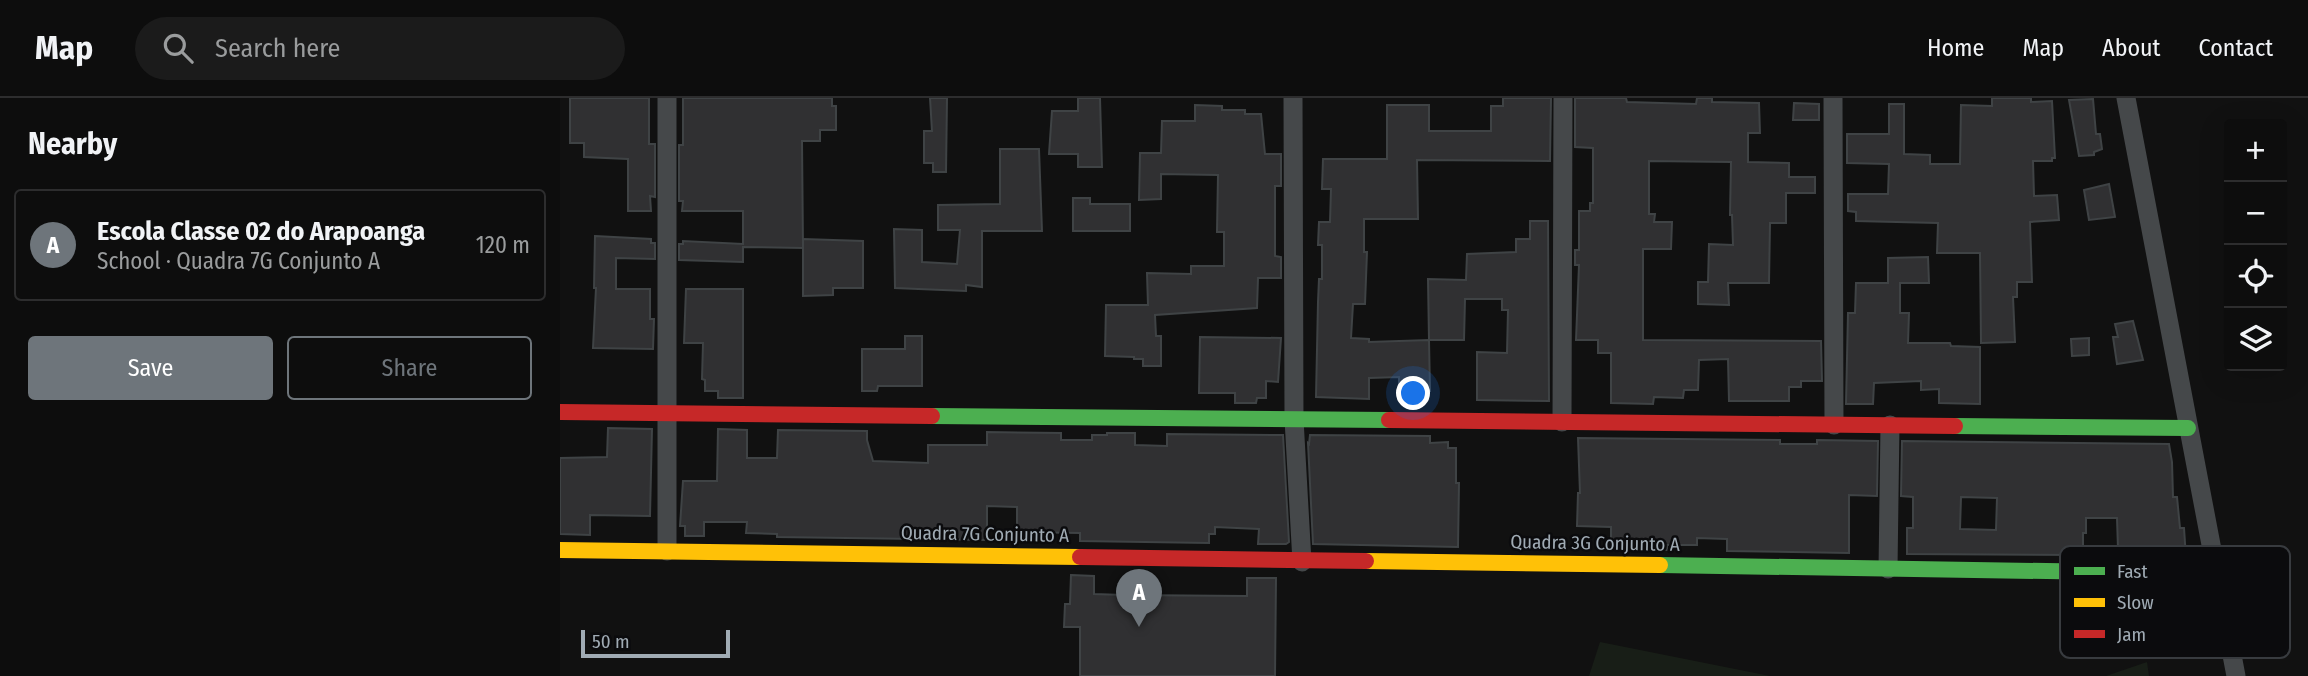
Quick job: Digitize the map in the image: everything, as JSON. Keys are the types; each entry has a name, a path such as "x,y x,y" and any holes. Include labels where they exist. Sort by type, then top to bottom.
{"street":[{"path":"667,98 667,551"},
{"path":"1293,98 1294,419 1302,562"},
{"path":"1562,422 1563,98"},
{"path":"1833,98 1834,425"},
{"path":"2126,98 2211,546"},
{"path":"560,412 2188,428"},
{"path":"1888,569 1890,425"},
{"name":"Quadra 7G Conjunto A","path":"560,550 1302,562"},
{"name":"Quadra 3G Conjunto A","path":"1302,562 1578,563 2060,572"},
{"path":"2233,658 2236,676"}],"shaded area":[{"path":"1600,642 1770,676 1589,676"},
{"path":"2147,662 2149,676 2106,676"}],"building":[{"path":"570,98 649,98 649,144 655,144 655,197 650,196 651,211 628,211 628,159 584,157 584,143 570,143"},
{"path":"683,98 832,98 832,106 836,106 836,130 820,130 820,141 802,141 803,248 743,247 743,262 679,260 679,244 683,244 683,241 743,244 743,211 682,211 683,201 679,201 679,145 683,145"},
{"path":"930,98 947,98 946,172 933,172 933,163 924,163 924,131 932,131"},
{"path":"1078,98 1100,98 1102,167 1078,167 1078,154 1049,154 1052,111 1078,111"},
{"path":"1503,98 1551,98 1550,161 1417,160 1418,219 1364,219 1364,252 1367,252 1365,304 1353,304 1351,338 1369,339 1369,342 1429,340 1430,391 1421,391 1418,398 1399,398 1399,377 1369,378 1369,399 1316,397 1319,279 1322,279 1322,245 1318,245 1319,222 1330,222 1331,189 1322,189 1323,159 1387,159 1387,105 1429,105 1429,131 1491,131 1491,106 1503,106"},
{"path":"1575,98 1626,98 1627,102 1696,104 1697,98 1712,98 1712,102 1759,103 1760,133 1748,133 1748,162 1789,163 1789,177 1815,177 1815,193 1786,193 1786,223 1770,223 1769,283 1728,283 1729,305 1698,304 1698,282 1708,282 1709,244 1733,245 1730,215 1731,162 1649,161 1649,214 1655,214 1654,222 1672,222 1671,249 1643,249 1643,340 1821,341 1822,381 1801,381 1801,387 1789,387 1789,401 1729,401 1728,359 1699,360 1698,390 1684,390 1683,398 1654,397 1653,404 1611,403 1611,353 1598,353 1598,340 1576,340 1579,265 1575,265 1575,250 1579,250 1579,211 1590,211 1590,203 1593,203 1593,148 1575,147"},
{"path":"1992,98 2052,101 2055,158 2052,158 2052,161 2033,161 2034,196 2057,195 2059,220 2030,222 2032,282 2017,282 2017,297 2013,297 2015,342 1981,343 1980,253 1937,253 1938,223 1856,221 1856,212 1848,211 1848,194 1888,194 1889,164 1847,163 1847,134 1889,134 1889,104 1904,104 1904,154 1930,155 1930,164 1960,164 1961,105 1992,106"},
{"path":"2093,99 2096,134 2100,134 2102,149 2094,152 2094,155 2079,156 2069,100"},
{"path":"1794,103 1819,104 1819,120 1793,120"},
{"path":"1195,105 1222,106 1222,110 1245,110 1245,114 1261,114 1265,154 1281,154 1281,186 1275,186 1275,256 1281,257 1281,278 1258,278 1257,308 1155,315 1156,336 1161,336 1161,366 1143,366 1143,359 1134,357 1105,356 1106,305 1148,305 1147,273 1191,274 1191,266 1224,266 1224,232 1217,232 1218,175 1161,174 1161,199 1139,200 1140,153 1161,153 1162,121 1195,121"},
{"path":"1000,149 1039,149 1042,231 982,231 982,287 966,285 966,291 895,288 894,229 922,230 922,262 957,264 960,230 938,230 938,205 1000,204"},
{"path":"2109,184 2115,217 2089,220 2084,190"},
{"path":"1073,198 1090,198 1090,204 1130,204 1130,231 1073,231"},
{"path":"1530,221 1548,221 1549,401 1477,400 1477,352 1507,353 1508,310 1502,310 1502,299 1465,299 1464,340 1429,340 1428,279 1466,280 1467,254 1516,252 1516,239 1530,239"},
{"path":"595,236 651,239 651,243 655,243 655,259 616,258 616,289 650,289 650,319 654,319 653,349 593,348"},
{"path":"803,239 863,241 863,288 833,288 833,295 803,296"},
{"path":"1928,257 1929,283 1900,283 1900,313 1909,313 1908,343 1950,343 1951,346 1980,347 1980,404 1939,403 1939,389 1921,390 1921,381 1874,383 1873,404 1846,404 1848,313 1855,313 1856,283 1888,283 1888,258"},
{"path":"686,289 743,289 743,398 718,398 718,391 705,391 705,380 702,379 703,343 684,343"},
{"path":"2133,321 2143,360 2117,364 2113,337 2118,337 2115,324"},
{"path":"905,336 922,336 922,386 878,386 877,391 862,391 862,349 905,349"},
{"path":"1200,337 1281,338 1278,382 1266,381 1266,398 1257,398 1256,403 1235,403 1235,393 1199,393"},
{"path":"2089,338 2089,355 2072,356 2071,339"},
{"path":"608,428 652,429 650,516 590,515 590,535 560,534 560,458 607,457"},
{"path":"718,429 747,430 747,458 777,458 778,430 867,431 873,461 928,463 928,445 987,445 987,432 1061,433 1061,440 1092,440 1092,435 1135,433 1135,445 1167,446 1167,434 1283,435 1289,542 1258,544 1259,529 1215,527 1215,534 1209,534 1209,543 1080,541 1080,533 1017,532 1017,507 987,506 987,540 777,537 777,534 746,533 747,522 704,522 704,536 685,536 685,526 680,526 683,481 717,481"},
{"path":"1310,435 1430,436 1430,443 1448,442 1448,448 1456,448 1456,483 1459,483 1458,547 1313,544 1308,443"},
{"path":"1578,438 1780,440 1780,444 1817,444 1817,440 1878,441 1877,496 1849,495 1849,553 1727,551 1727,539 1697,538 1697,545 1667,545 1667,550 1617,549 1617,540 1611,540 1611,527 1577,526 1580,493"},
{"path":"1902,441 2169,444 2173,497 2177,497 2180,528 2184,528 2185,546 2118,546 2117,518 2086,518 2083,546 2060,546 2060,555 1907,554 1907,528 1913,528 1913,497 1901,496","holes":["1961,497 1997,498 1996,530 1960,529"]},
{"path":"1071,575 1094,576 1094,594 1124,595 1247,596 1247,578 1276,578 1275,676 1080,676 1080,627 1064,627 1065,604 1070,604"}],"traffic: fast":[{"path":"932,416 1389,420"},
{"path":"1955,426 2188,428"},
{"path":"1660,565 2060,571"}],"traffic: slow":[{"path":"560,550 1080,557"},
{"path":"1366,561 1660,565"}],"traffic: jam":[{"path":"560,412 932,416"},
{"path":"1389,420 1955,426"},
{"path":"1080,557 1366,561"}],"place":[{"name":"Escola Classe 02 do Arapoanga","path":"1139,627"}]}
